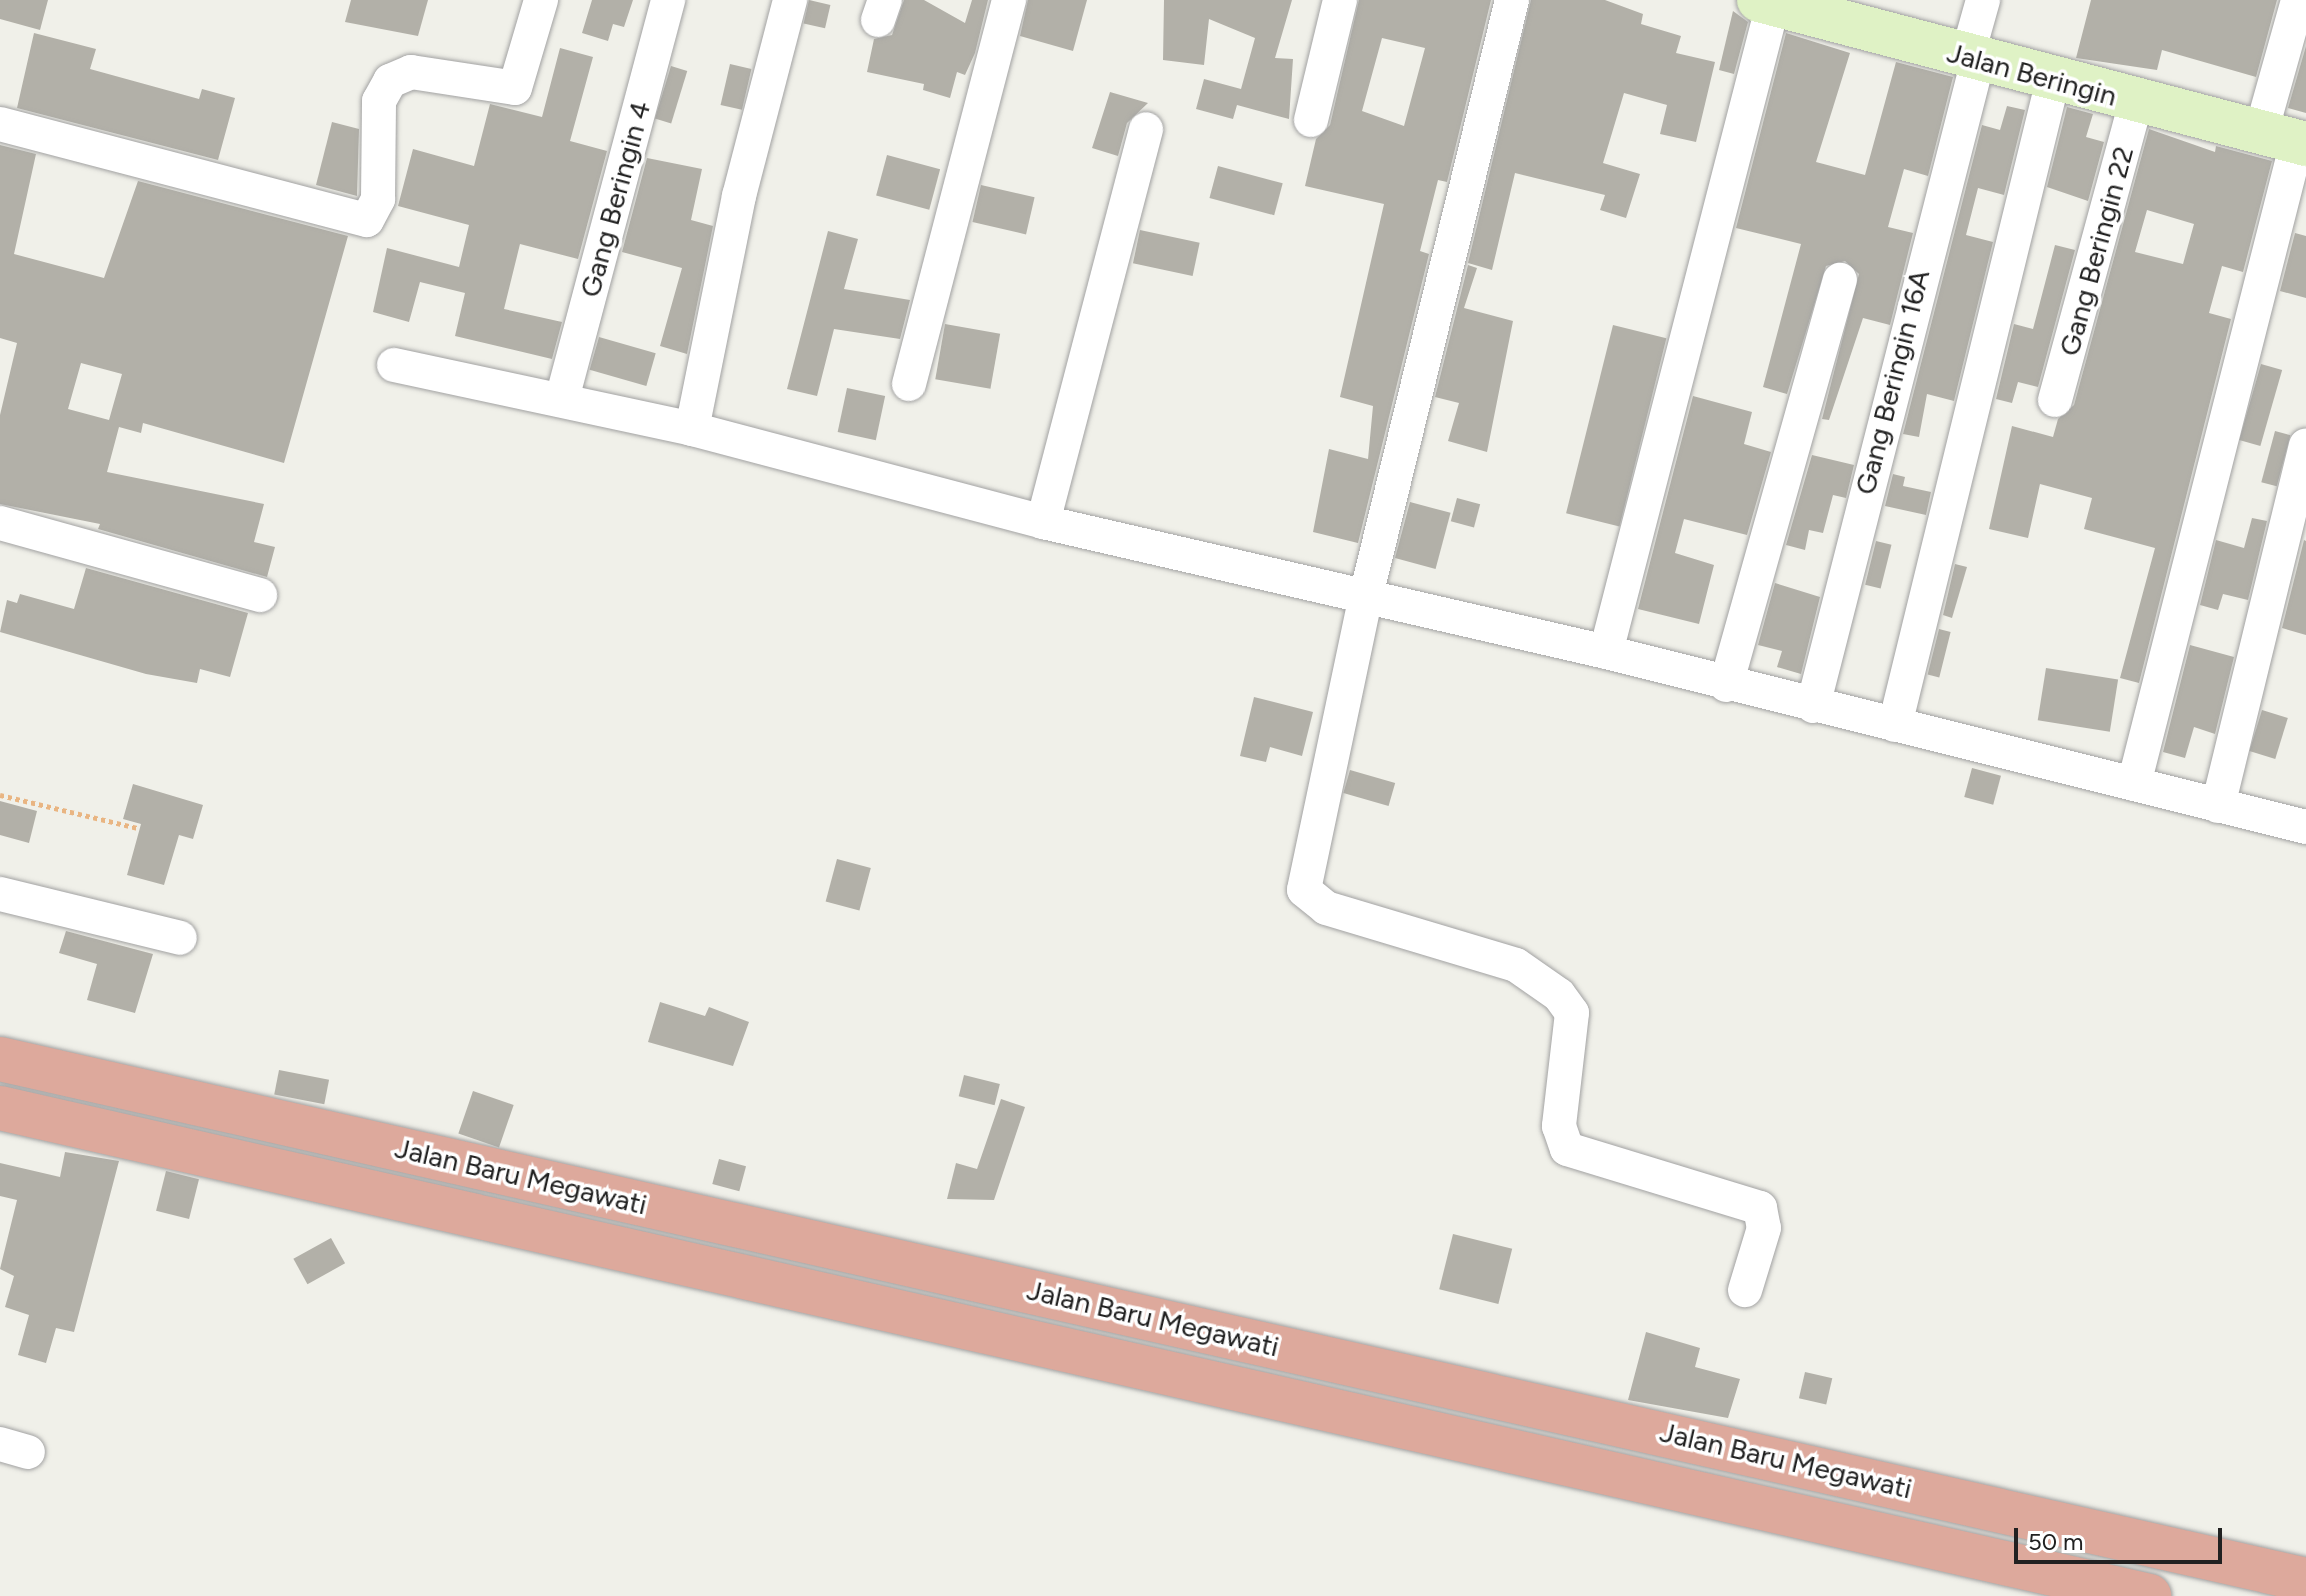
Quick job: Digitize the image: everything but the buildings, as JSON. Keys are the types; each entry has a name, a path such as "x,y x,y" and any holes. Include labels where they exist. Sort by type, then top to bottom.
{"highway":[{"name":"Jalan Baru Megawati","path":"0,1059 2306,1580"},
{"name":"Jalan Baru Megawati","path":"0,1108 735,1280 2149,1596"},
{"path":"735,1280 750,1227"},
{"path":"842,1303 852,1250"}],"street":[{"path":"0,124 367,220 378,199 379,101 390,81 411,72 515,88 541,0"},
{"name":"Gang Beringin 4","path":"562,399 668,0"},
{"path":"692,429 739,196 790,0"},
{"path":"909,384 1009,0"},
{"path":"1311,120 1340,0"},
{"path":"1512,0 1365,600 1304,890 1326,908 1516,965 1559,995 1572,1013 1559,1126 1567,1149 1760,1208 1764,1228 1745,1290"},
{"name":"Gang Beringin 16A","path":"1813,706 1972,59 1983,0"},
{"path":"2134,784 2288,139 2298,0"},
{"path":"1606,652 1766,2"},
{"name":"Jalan Beringin","path":"1766,2 1839,10 1972,59 2288,139"},
{"path":"1895,725 2053,80"},
{"name":"Gang Beringin 22","path":"2055,400 2136,101"},
{"path":"1043,522 1146,129"},
{"path":"1726,685 1840,280"},
{"path":"394,365 692,429 1043,522 1365,600 1606,652 1726,685 2306,827"},
{"path":"2218,806 2306,446"},
{"path":"0,523 260,595"},
{"path":"0,894 180,938"}],"path":[{"path":"0,795 137,828"}]}
